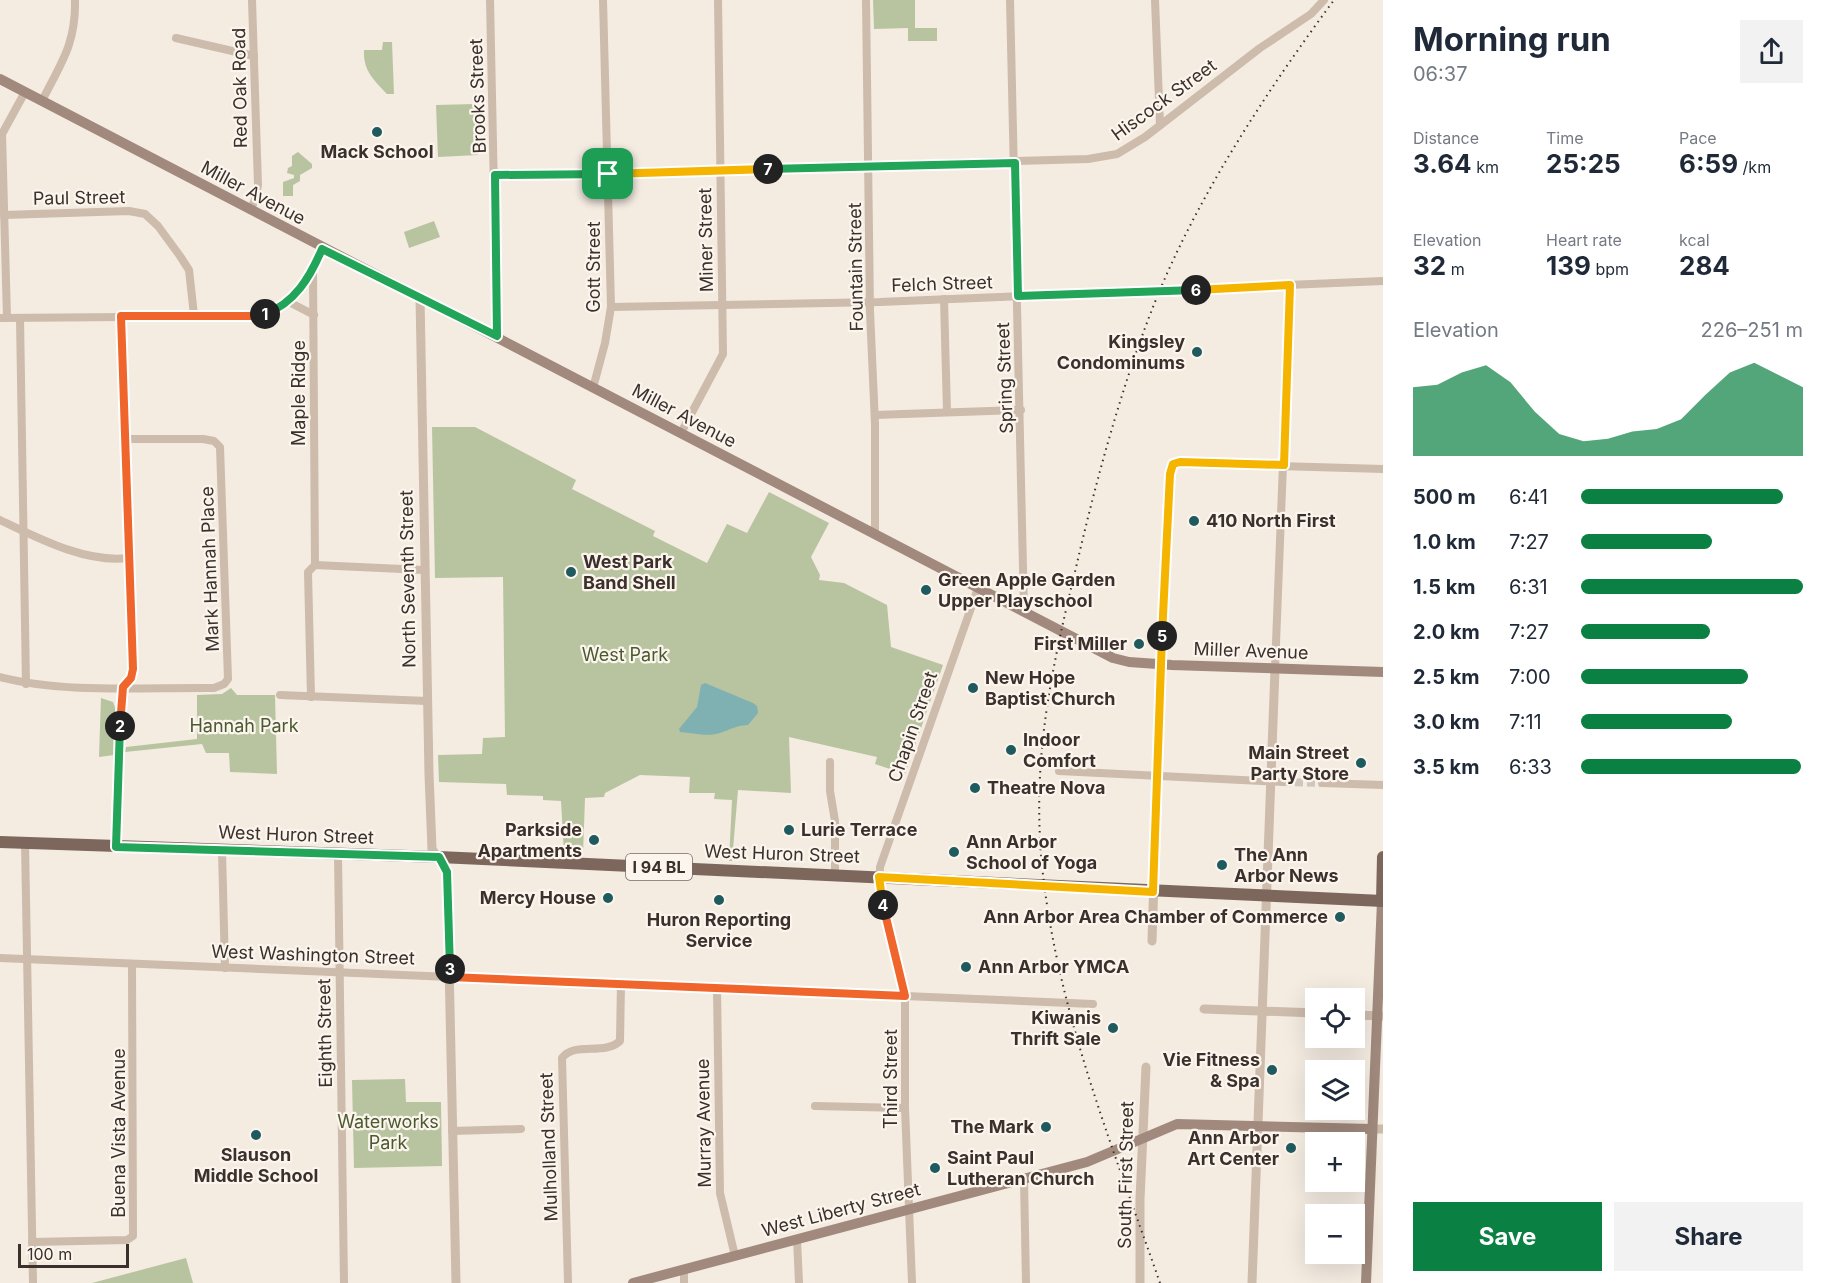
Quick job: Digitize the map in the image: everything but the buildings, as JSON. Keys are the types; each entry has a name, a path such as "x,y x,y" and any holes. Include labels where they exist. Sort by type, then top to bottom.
{"main road":[{"name":"Miller Avenue","path":"0,79 322,249 497,336 1113,658 1129,662 1161,664 1383,672"},
{"name":"West Huron Street","path":"0,842 439,857 1382,901"},
{"path":"1366,1283 1378,1129 1383,857"},
{"name":"West Liberty Street","path":"633,1283 1091,1160 1167,1127 1186,1123 1378,1129"}],"street":[{"path":"42,101 75,30 75,0"},
{"name":"Red Oak Road","path":"250,210 255,200 258,184 252,0"},
{"name":"Brooks Street","path":"490,0 497,336"},
{"name":"Gott Street","path":"593,388 605,343 611,307 603,0"},
{"name":"Miner Street","path":"681,433 723,354 718,0"},
{"name":"Fountain Street","path":"866,0 870,302 875,415 875,534"},
{"name":"Spring Street","path":"1010,0 1024,612"},
{"path":"1155,0 1160,125"},
{"name":"Hiscock Street","path":"495,175 1015,163 1106,157 1129,148 1260,48 1311,14 1324,0"},
{"path":"176,38 254,56"},
{"path":"25,92 2,134 3,318 252,316 278,309 289,302 313,271 322,249"},
{"name":"Paul Street","path":"4,214 129,211 144,214 158,226 189,270 194,315"},
{"name":"Maple Ridge","path":"311,697 308,572 315,565 316,514 313,271"},
{"name":"Felch Street","path":"611,307 870,302 1383,281"},
{"path":"1252,1283 1269,781 1290,285"},
{"name":"North Seventh Street","path":"420,297 424,570 432,849 447,872 456,1283"},
{"path":"944,299 947,412"},
{"path":"289,302 314,315"},
{"path":"116,847 123,687 131,678 133,669 121,316"},
{"path":"20,318 26,684"},
{"path":"875,415 1021,410"},
{"name":"Mark Hannah Place","path":"123,687 214,688 224,684 229,675 220,447 214,441 203,439 125,440"},
{"path":"1152,941 1170,474 1175,463 1383,469"},
{"path":"0,520 101,558 128,558"},
{"path":"315,565 424,570"},
{"name":"Chapin Street","path":"879,877 880,867 978,588"},
{"path":"0,677 26,684 123,687"},
{"path":"280,695 427,700"},
{"path":"830,762 830,791 835,813 835,874"},
{"path":"1059,771 1283,782"},
{"path":"1322,783 1383,785"},
{"path":"25,843 33,1283"},
{"path":"222,851 225,968"},
{"name":"Eighth Street","path":"338,855 344,1283"},
{"name":"Third Street","path":"879,877 879,890 905,996 905,1108 912,1283"},
{"name":"West Washington Street","path":"0,958 1093,1004"},
{"name":"Buena Vista Avenue","path":"32,1242 128,1240 133,1236 132,964"},
{"name":"Mulholland Street","path":"568,1283 562,1059 572,1051 609,1047 620,1041 621,984"},
{"name":"Murray Avenue","path":"717,988 720,1192 735,1256"},
{"path":"1204,1009 1305,1013"},
{"path":"1365,1015 1380,1016"},
{"name":"South First Street","path":"1140,1283 1142,1138 1146,1067"},
{"path":"815,1106 905,1108"},
{"path":"453,1131 522,1129"},
{"path":"1024,1179 1026,1283"},
{"path":"797,1239 799,1283"},
{"path":"684,1270 684,1283"}],"green space":[{"path":"873,0 915,0 915,28 937,28 937,41 908,41 908,28 874,29"},
{"path":"383,42 392,42 394,94 387,94 370,75 365,64 364,50 382,50"},
{"path":"475,104 478,155 438,157 436,105"},
{"path":"298,152 312,164 312,168 300,175 300,181 293,185 293,196 283,196 283,182 294,178 294,175 287,173 288,168 292,166 292,156"},
{"path":"434,221 440,237 409,248 404,232"},
{"name":"West Park","path":"432,427 475,427 576,480 572,489 655,531 653,536 707,563 727,524 747,533 769,492 829,523 811,557 820,575 819,580 844,583 887,605 891,647 943,665 905,774 875,764 877,757 789,737 791,793 738,790 732,861 729,861 732,800 714,799 715,793 689,793 690,777 640,775 605,793 604,797 585,798 583,854 564,853 561,801 543,800 543,796 507,795 506,784 439,782 438,755 482,754 483,738 505,737 503,577 435,578"},
{"name":"Hannah Park","path":"231,688 237,695 275,695 277,774 230,772 229,753 206,753 202,744 125,752 126,747 197,739 197,695 222,694"},
{"path":"101,698 113,702 116,710 114,755 99,757"},
{"name":"Waterworks Park","path":"405,1079 406,1102 441,1102 442,1166 354,1168 352,1080"},
{"path":"186,1258 193,1283 92,1283"}],"water":[{"path":"705,683 753,703 757,706 758,713 748,725 715,734 680,732 679,729 697,707 701,685"}],"tunnel":[{"path":"1283,782 1322,783"}],"railway":[{"path":"1160,1283 1090,1082 1075,1031 1051,927 1040,836 1039,798 1045,724 1057,652 1090,508 1119,406 1153,307 1189,227 1211,187 1258,109 1334,0"}],"place":[{"name":"Mack School","path":"377,132"},
{"name":"Kingsley Condominums","path":"1197,352"},
{"name":"410 North First","path":"1194,521"},
{"name":"West Park Band Shell","path":"571,572"},
{"name":"Green Apple Garden Upper Playschool","path":"926,590"},
{"name":"First Miller","path":"1139,644"},
{"name":"New Hope Baptist Church","path":"973,688"},
{"name":"Indoor Comfort","path":"1011,750"},
{"name":"Main Street Party Store","path":"1361,763"},
{"name":"Theatre Nova","path":"975,788"},
{"name":"Lurie Terrace","path":"789,830"},
{"name":"Parkside Apartments","path":"594,840"},
{"name":"Ann Arbor School of Yoga","path":"954,852"},
{"name":"The Ann Arbor News","path":"1222,865"},
{"name":"Mercy House","path":"608,898"},
{"name":"Huron Reporting Service","path":"719,900"},
{"name":"Ann Arbor Area Chamber of Commerce","path":"1340,917"},
{"name":"Ann Arbor YMCA","path":"966,967"},
{"name":"Kiwanis Thrift Sale","path":"1113,1028"},
{"name":"Vie Fitness & Spa","path":"1272,1070"},
{"name":"The Mark","path":"1046,1127"},
{"name":"Slauson Middle School","path":"256,1135"},
{"name":"Ann Arbor Art Center","path":"1291,1148"},
{"name":"Saint Paul Lutheran Church","path":"935,1168"}],"route":[{"path":"1015,163 1018,296 1290,285 1284,465 1176,462 1171,471 1166,537 1153,892 879,877 879,890 905,996 450,977 447,872 439,857 116,847 121,704 123,687 131,678 133,669 121,316 252,316 266,314 289,302 297,293 313,271 322,249 497,336 495,175 608,174 720,169 1015,163"}]}
